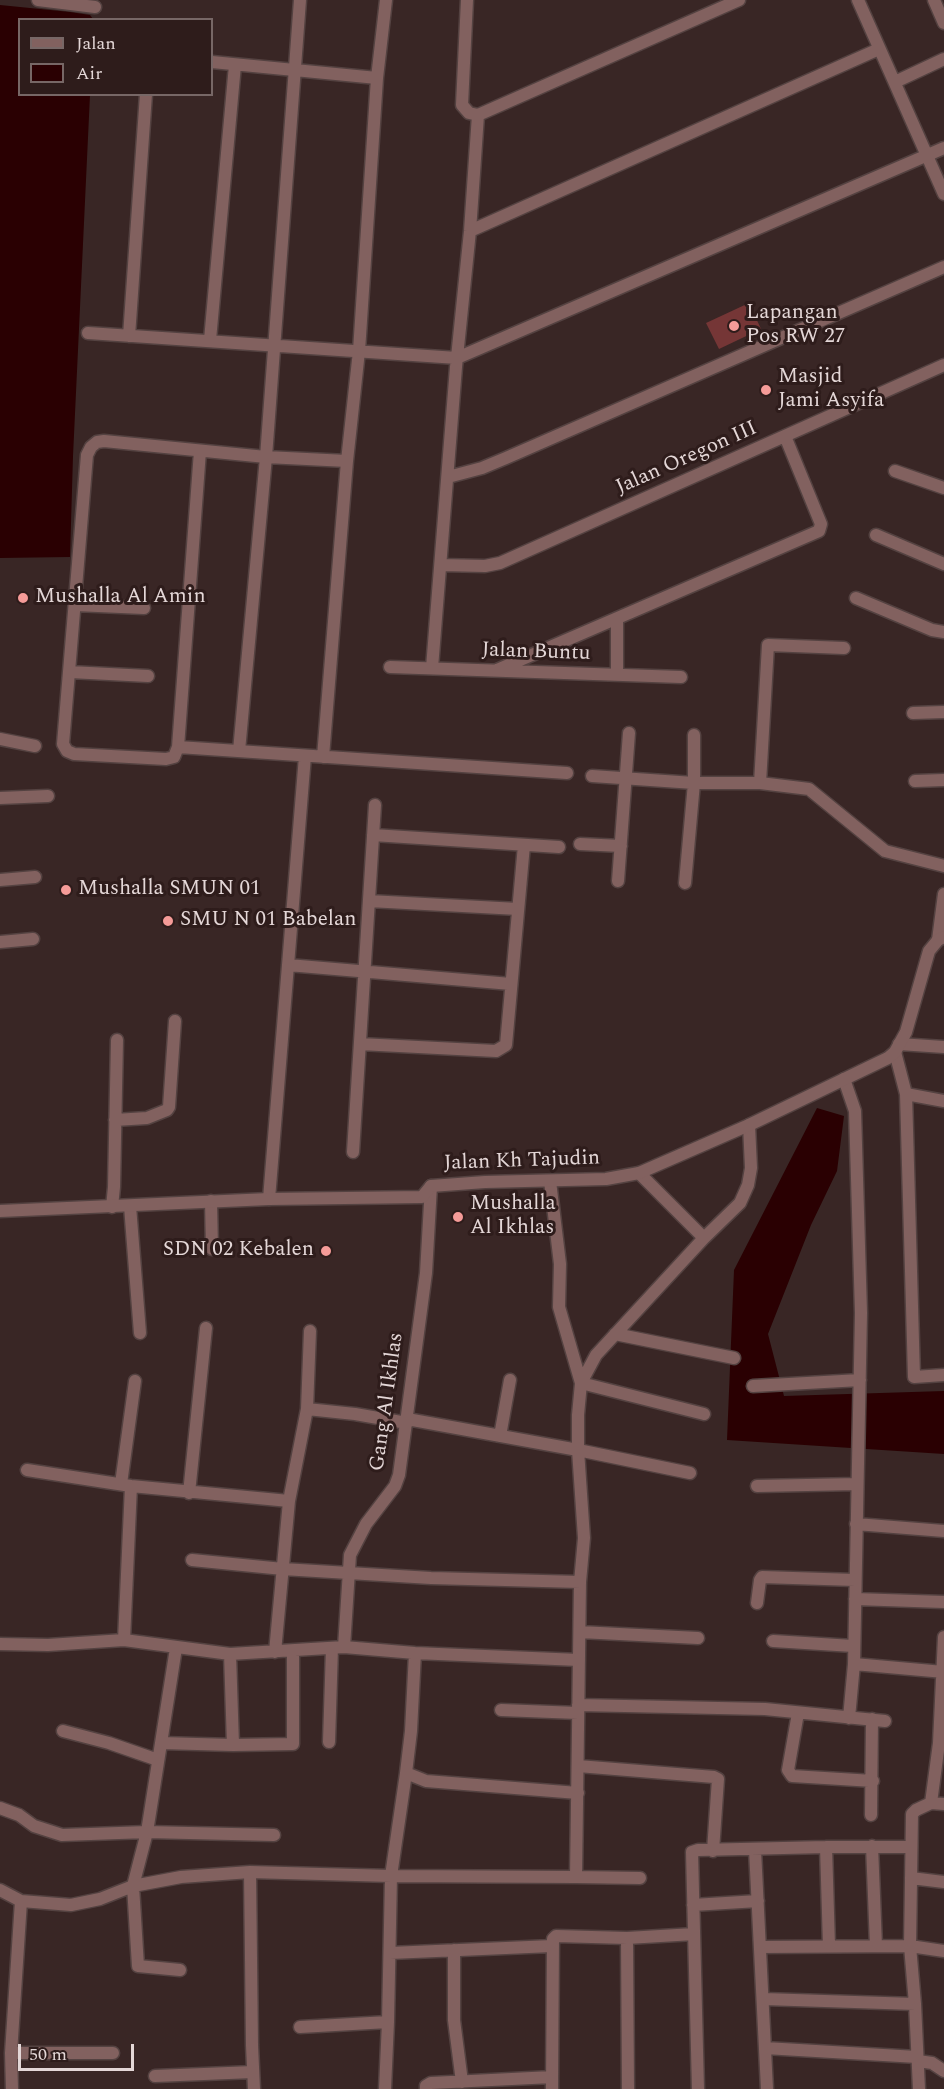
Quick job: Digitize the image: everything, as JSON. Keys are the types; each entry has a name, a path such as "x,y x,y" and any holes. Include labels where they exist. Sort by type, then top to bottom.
{"street":[{"path":"38,0 95,7"},
{"path":"238,751 266,457 300,0"},
{"path":"323,757 358,351 377,78 386,0"},
{"path":"466,0 462,105 469,112 478,115 739,0"},
{"path":"858,0 944,194"},
{"path":"934,0 944,23"},
{"path":"470,231 879,49"},
{"path":"895,82 944,59"},
{"path":"213,62 377,78"},
{"path":"210,340 235,64"},
{"path":"129,336 146,96"},
{"path":"432,668 478,115"},
{"path":"88,333 457,358 944,148"},
{"path":"448,477 498,462 944,267"},
{"name":"Jalan Oregon III","path":"441,565 485,566 501,563 944,365"},
{"path":"497,670 819,531 821,524 785,436"},
{"path":"200,451 178,747 174,757 171,759 74,754 67,751 63,744 87,455 91,447 97,442 104,441 266,457 347,461"},
{"path":"895,471 944,488"},
{"path":"876,534 944,564"},
{"path":"856,597 932,630 944,632"},
{"path":"75,605 144,608"},
{"path":"617,620 617,675"},
{"path":"760,783 768,645 844,648"},
{"name":"Jalan Buntu","path":"390,667 681,677"},
{"path":"70,672 148,676"},
{"path":"913,713 944,712"},
{"path":"618,880 629,733"},
{"path":"686,883 694,783 694,735"},
{"path":"0,739 35,746"},
{"path":"178,747 567,773"},
{"path":"269,1199 305,756"},
{"path":"592,776 694,783 760,783 809,789 885,851 944,866"},
{"path":"915,781 944,780"},
{"path":"0,798 48,796"},
{"path":"353,1152 375,805"},
{"path":"373,835 559,847"},
{"path":"580,844 621,846"},
{"path":"360,1044 496,1051 506,1045 524,845"},
{"path":"0,880 35,877"},
{"path":"944,894 941,939 929,951 906,1032 897,1048 906,1094 914,1377 944,1375"},
{"path":"369,901 518,909"},
{"path":"0,942 33,939"},
{"path":"288,965 511,984"},
{"path":"116,1120 147,1118 168,1110 170,1107 175,1021"},
{"path":"112,1208 117,1040"},
{"path":"897,1048 944,1047"},
{"name":"Jalan Kh Tajudin","path":"0,1211 112,1208 269,1199 422,1197 431,1186 484,1182 606,1179 639,1173 749,1125 881,1062 897,1048"},
{"path":"844,1079 855,1111 861,1312 854,1664 849,1718"},
{"path":"906,1094 944,1101"},
{"path":"581,1383 596,1355 704,1238 740,1203 748,1185 751,1168 749,1125"},
{"path":"639,1173 704,1238"},
{"path":"550,1181 560,1264 560,1307 581,1383 578,1450 584,1538 580,1582 576,1877"},
{"name":"Gang Al Ikhlas","path":"329,1742 350,1555 366,1524 395,1486 399,1475 426,1273 431,1186"},
{"path":"211,1201 212,1249"},
{"path":"130,1206 140,1333"},
{"path":"189,1493 206,1328"},
{"path":"275,1652 289,1501 307,1409 310,1331"},
{"path":"615,1334 734,1358"},
{"path":"500,1436 510,1380"},
{"path":"753,1386 860,1380"},
{"path":"124,1640 126,1485 135,1381"},
{"path":"581,1383 704,1414"},
{"path":"307,1409 407,1421 500,1436 690,1473"},
{"path":"27,1470 189,1493 289,1501"},
{"path":"757,1486 857,1484"},
{"path":"856,1524 944,1531"},
{"path":"192,1560 348,1573 474,1580 580,1582"},
{"path":"757,1604 762,1577 855,1580"},
{"path":"855,1599 944,1602"},
{"path":"580,1632 698,1638"},
{"path":"919,2089 910,1946 911,1847 914,1812 938,1804 944,1637"},
{"path":"0,1644 48,1645 124,1640 230,1654 338,1647 415,1653 579,1660"},
{"path":"773,1641 853,1646"},
{"path":"176,1648 147,1832 134,1886 138,1966 180,1970"},
{"path":"161,1743 293,1744 293,1651"},
{"path":"385,2089 391,1876 411,1731 415,1653"},
{"path":"230,1654 232,1745"},
{"path":"854,1664 943,1672"},
{"path":"501,1710 701,1706 765,1709 885,1721"},
{"path":"798,1713 788,1770 792,1776 873,1781"},
{"path":"871,1815 872,1719"},
{"path":"63,1731 109,1743 158,1760"},
{"path":"578,1766 718,1779 713,1851"},
{"path":"406,1773 426,1781 578,1793"},
{"path":"0,1808 19,1815 34,1826 62,1835 147,1832 274,1834"},
{"path":"872,1846 876,1946"},
{"path":"826,1847 829,1946"},
{"path":"698,2089 692,1853 698,1850 911,1847"},
{"path":"755,1850 767,2089"},
{"path":"250,1872 254,2089"},
{"path":"0,1890 21,1901 71,1905 100,1899 134,1886 181,1878 250,1872 391,1876 640,1878"},
{"path":"911,1878 944,1882"},
{"path":"12,2089 11,2053 21,1901"},
{"path":"693,1905 758,1901"},
{"path":"426,2089 426,2086 431,2083 552,2083 552,1946 556,1936 627,1938 694,1934"},
{"path":"627,1938 628,2089"},
{"path":"390,1953 552,1946"},
{"path":"761,1947 910,1946 944,1951"},
{"path":"454,1950 454,2020 462,2082"},
{"path":"764,1999 915,2004"},
{"path":"300,2027 388,2022"},
{"path":"765,2048 918,2059 932,2063 944,2071"},
{"path":"11,2053 113,2053"},
{"path":"155,2076 253,2072"}],"shaded area":[{"name":"Lapangan Pos RW 27","path":"749,303 761,329 719,349 706,323"}],"water":[{"path":"0,5 70,12 90,15 92,18 18,18 18,96 90,96 70,557 0,558"},
{"path":"817,1108 844,1116 837,1171 811,1225 768,1334 784,1396 944,1391 944,1454 727,1440 734,1270"}],"place":[{"name":"Lapangan Pos RW 27","path":"734,326"},
{"name":"Masjid Jami Asyifa","path":"766,390"},
{"name":"Mushalla Al Amin","path":"23,598"},
{"name":"Mushalla SMUN 01","path":"66,890"},
{"name":"SMU N 01 Babelan","path":"168,921"},
{"name":"Mushalla Al Ikhlas","path":"458,1217"},
{"name":"SDN 02 Kebalen","path":"326,1251"}]}
